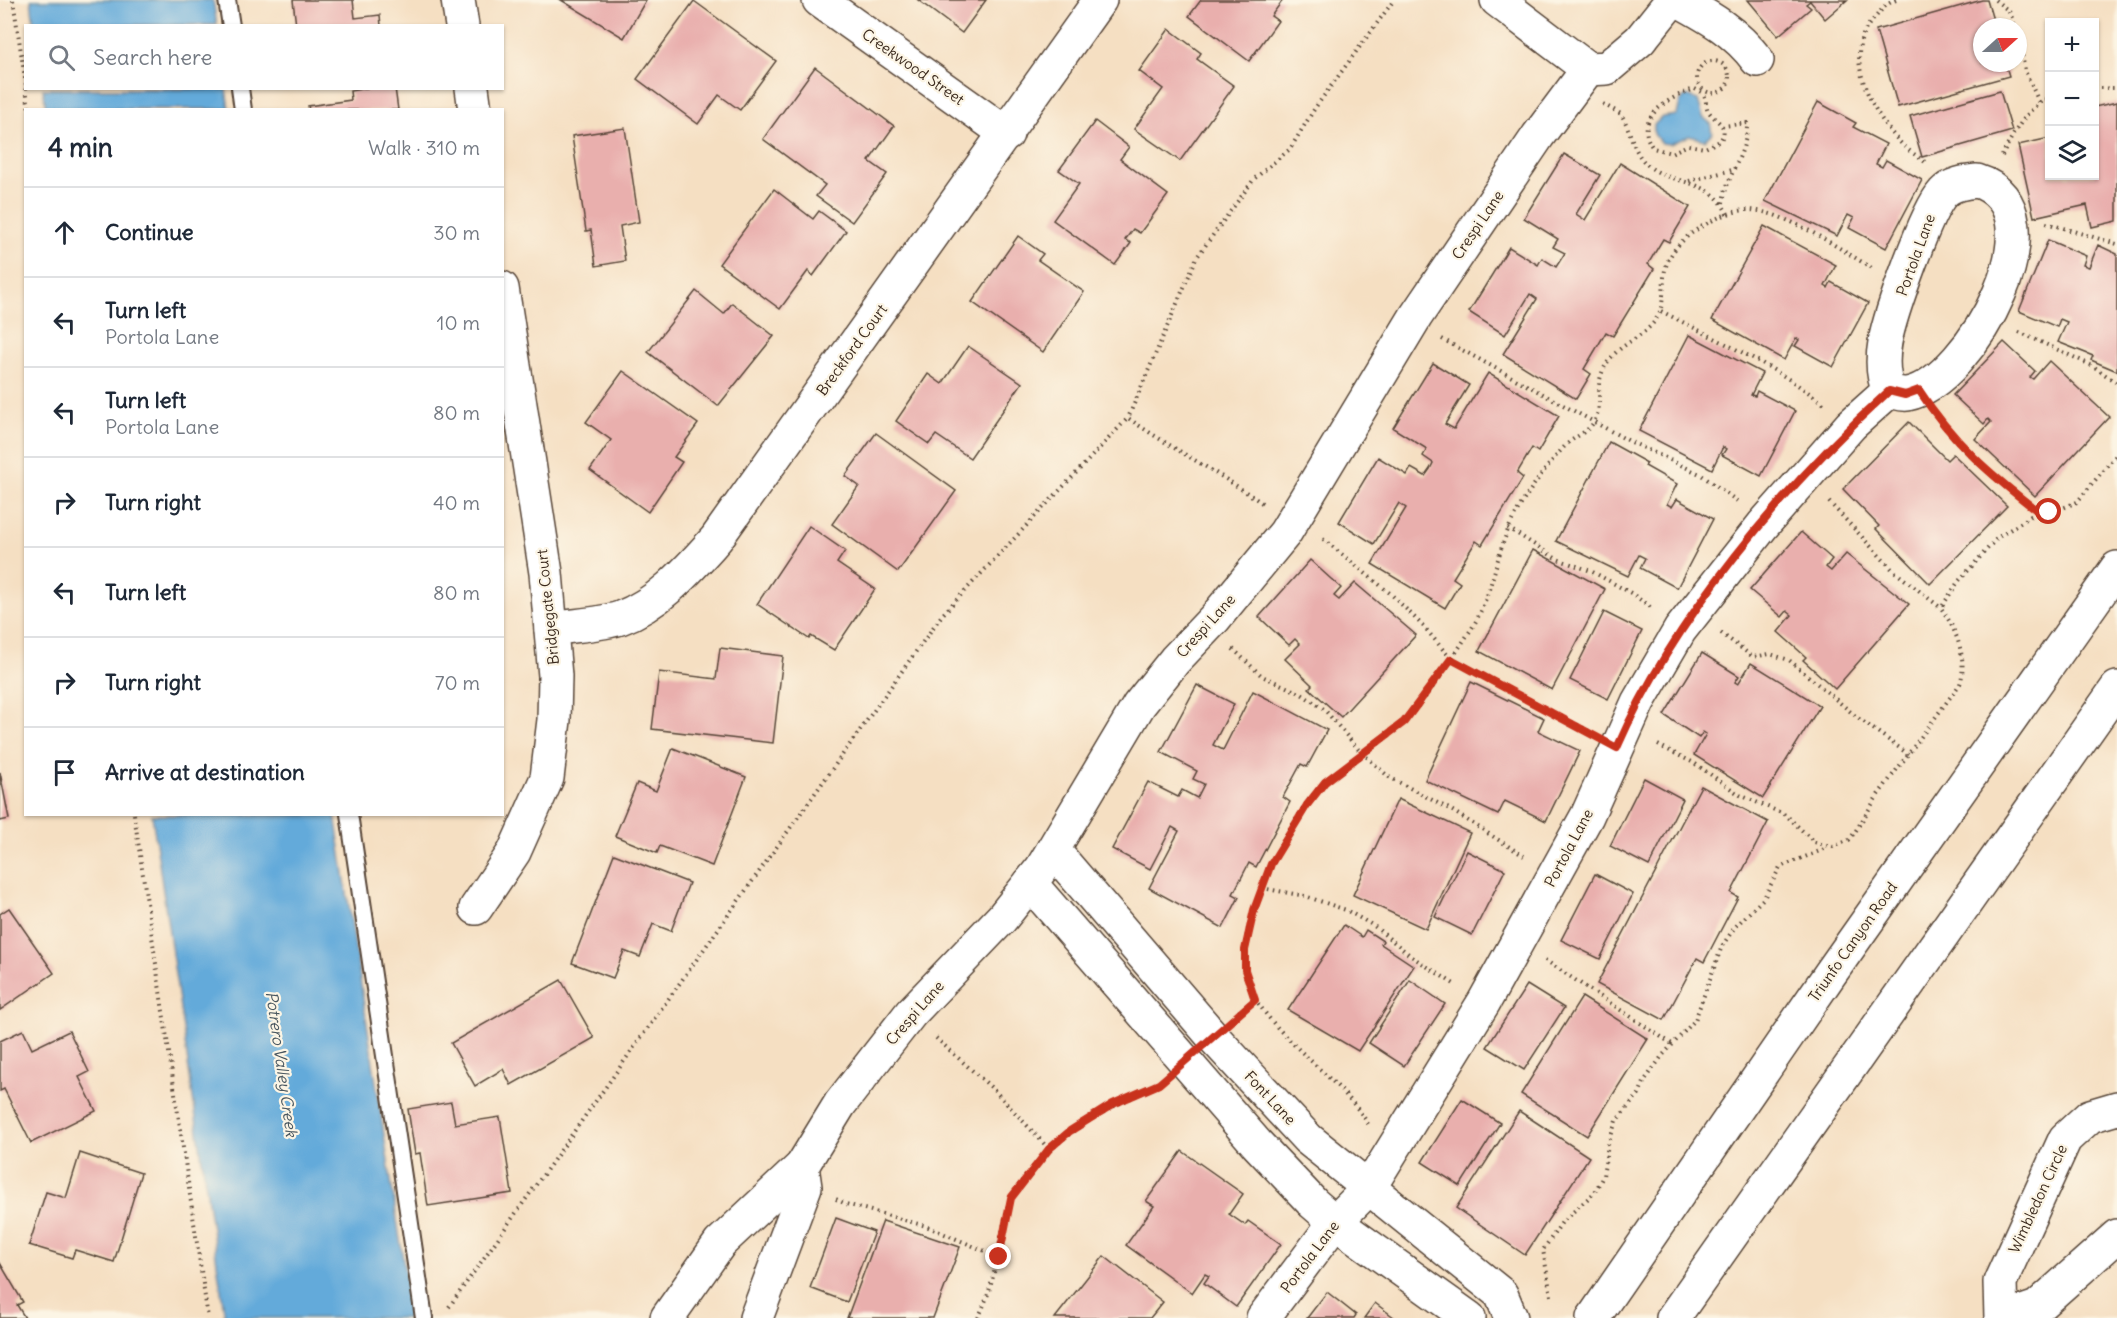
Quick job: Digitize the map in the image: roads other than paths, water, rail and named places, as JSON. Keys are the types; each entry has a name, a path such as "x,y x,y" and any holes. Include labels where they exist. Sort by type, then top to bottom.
{"street":[{"path":"458,0 462,24"},
{"name":"Creekwood Street","path":"819,0 1008,134"},
{"name":"Breckford Court","path":"551,628 618,618 650,603 678,580 716,539 1008,134 1100,0"},
{"path":"1497,0 1580,80 1607,68 1640,40 1672,0"},
{"path":"1678,0 1717,21 1741,39 1757,60"},
{"name":"Crespi Lane","path":"756,1318 803,1176 840,1104 912,1013 1002,918 1030,883 1053,850 1139,705 1174,660 1209,625 1285,533 1412,323 1538,136 1580,80"},
{"path":"472,90 475,108"},
{"name":"Portola Lane","path":"1263,1318 1335,1222 1369,1188 1484,1002 1587,816 1621,739 1687,621 1763,525 1851,425 1904,391 1943,372 1973,342 2004,288 2010,263 2013,227 2006,204 1990,187 1977,182 1966,182 1943,192 1930,213 1885,341 1884,381 1904,391"},
{"name":"Bridgegate Court","path":"476,908 514,852 547,778 555,720 555,676 546,573 504,301"},
{"name":"Triunfo Canyon Road","path":"1593,1318 1823,984 2117,568"},
{"path":"1672,1318 2117,688"},
{"name":"Font Lane","path":"1053,850 1213,1036 1308,1139 1501,1294 1510,1318"},
{"path":"1030,883 1283,1173 1335,1222 1469,1318"},
{"name":"Wimbledon Circle","path":"2117,1108 2090,1116 2065,1139 2000,1282 2003,1318 2037,1307 2117,1236"},
{"name":"Crespi Lane","path":"667,1318 720,1243 803,1176"}],"lane":[{"path":"227,0 231,24"},
{"path":"240,90 243,108"},
{"path":"349,816 424,1318"}],"water":[{"path":"31,0 213,0 217,24 34,24"},
{"path":"43,90 226,90 229,108 46,108"},
{"path":"1686,96 1698,100 1703,117 1710,123 1712,133 1705,140 1689,136 1670,144 1661,143 1654,134 1654,125 1662,117 1677,115 1680,102"},
{"name":"Potrero Valley Creek","path":"152,816 335,816 412,1318 225,1318"}]}
